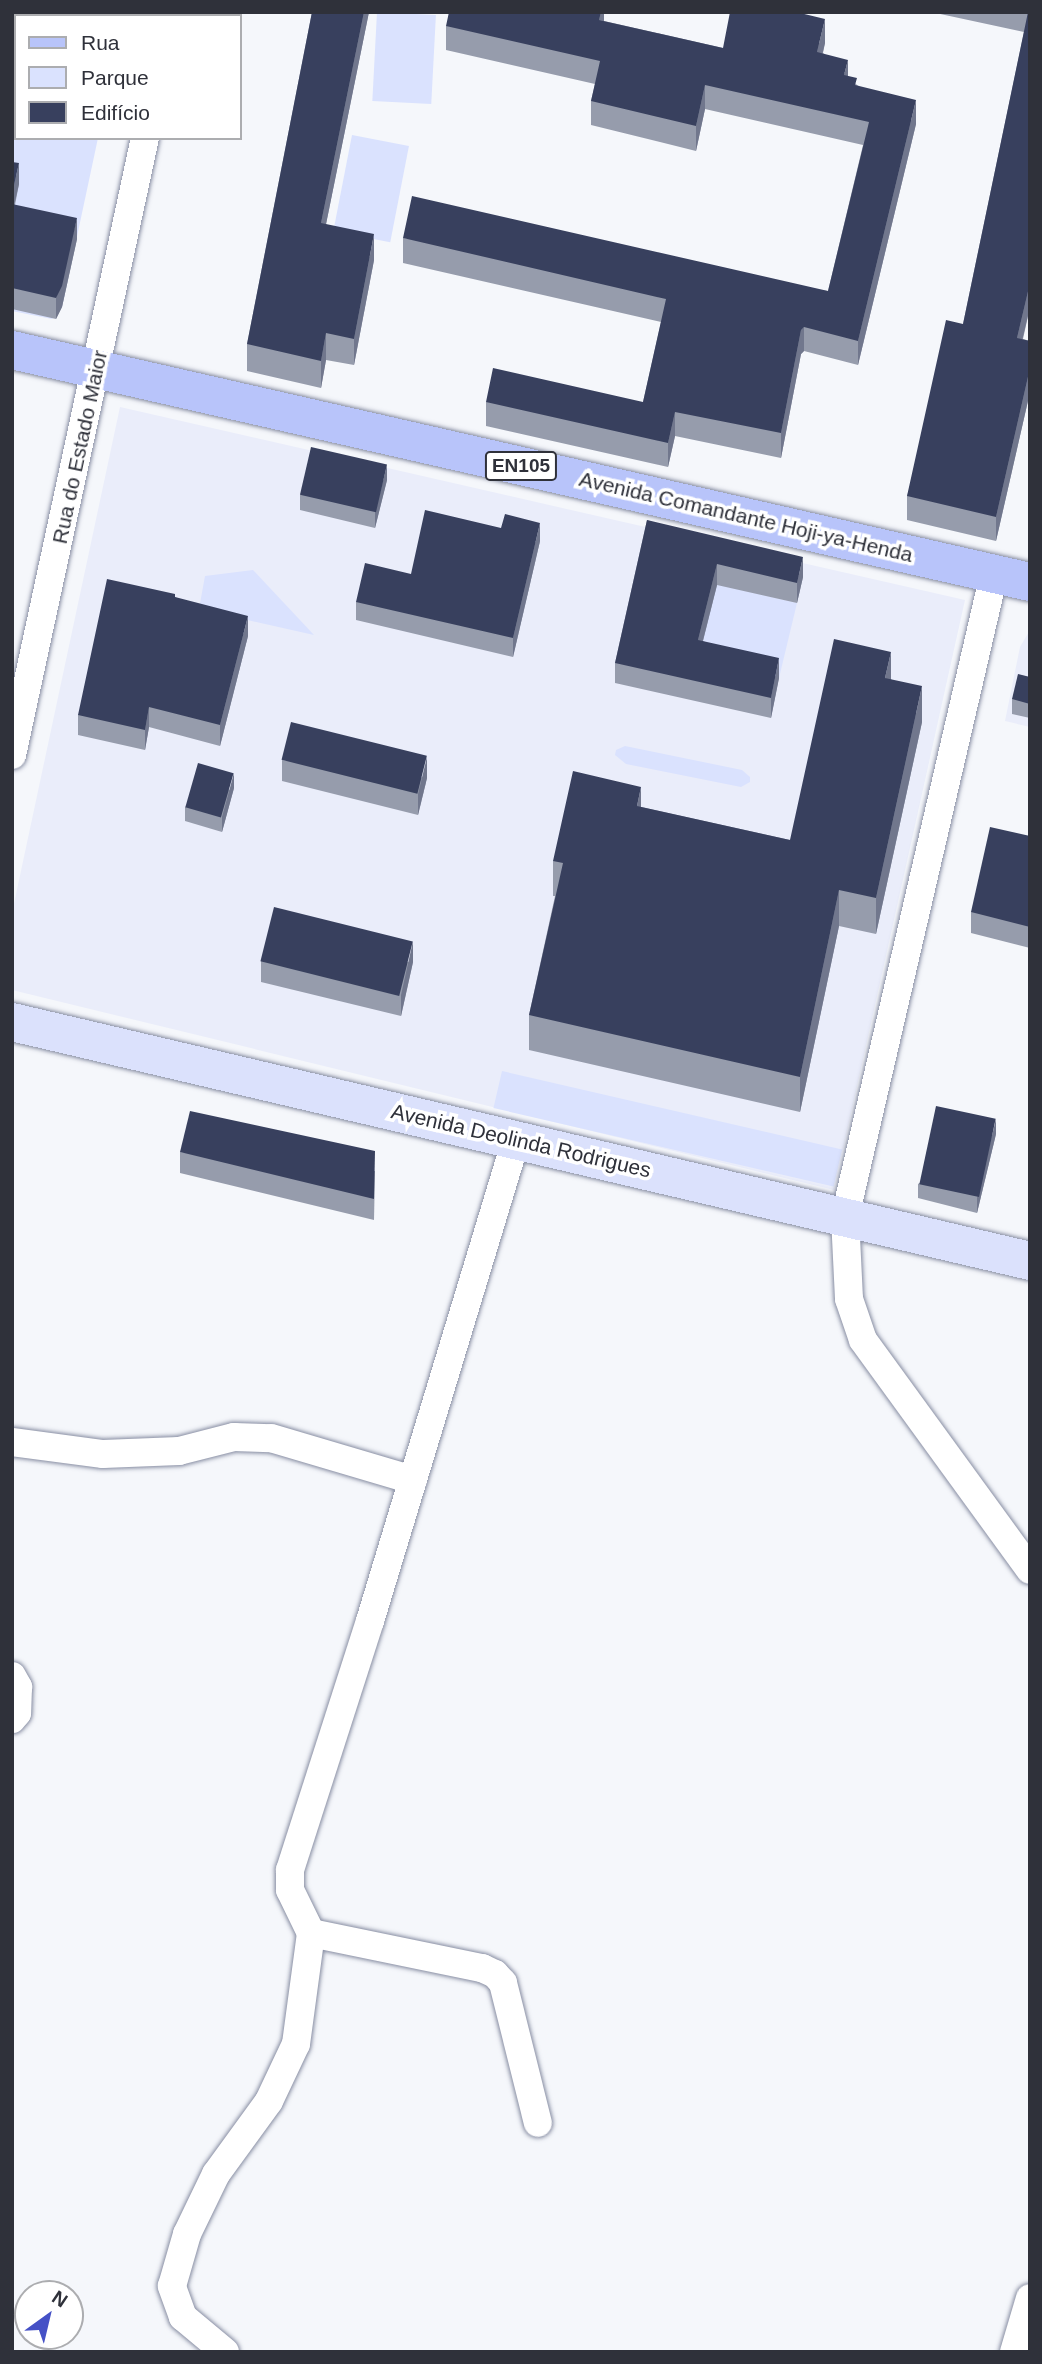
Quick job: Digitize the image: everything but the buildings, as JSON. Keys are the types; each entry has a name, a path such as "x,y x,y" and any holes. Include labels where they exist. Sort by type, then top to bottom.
{"main road":[{"name":"Avenida Comandante Hoji-ya-Henda","path":"12,350 1012,578"}],"street":[{"name":"Rua do Estado Maior","path":"12,755 145,140"},
{"path":"1012,578 845,1217 849,1299 863,1340 1030,1570"},
{"name":"Avenida Deolinda Rodrigues","path":"12,1022 1030,1261"},
{"path":"225,2352 183,2317 172,2286 187,2234 216,2174 269,2101 296,2044 311,1933 290,1890 290,1870 413,1480 516,1140"},
{"path":"12,1442 103,1454 179,1451 234,1437 271,1438 413,1480"},
{"path":"12,1676 18,1688 17,1713 12,1719"},
{"path":"311,1933 482,1968 495,1974 503,1983 538,2123"},
{"path":"1014,2352 1030,2298"}],"shaded area":[{"path":"120,407 965,600 834,1190 12,990 12,913"},
{"path":"1030,630 1030,727 1005,721 1020,647"}],"green space":[{"path":"12,12 126,12 14,14 14,140 98,140 62,307 52,319 12,311"},
{"path":"377,12 436,15 431,104 372,101"},
{"path":"352,135 409,146 390,242 333,231"},
{"path":"253,570 314,635 199,609 205,576"},
{"path":"668,573 797,603 779,678 624,643"},
{"path":"625,746 742,770 750,777 750,782 741,787 626,764 615,755 616,750"},
{"path":"502,1071 842,1150 834,1187 493,1108"}]}
